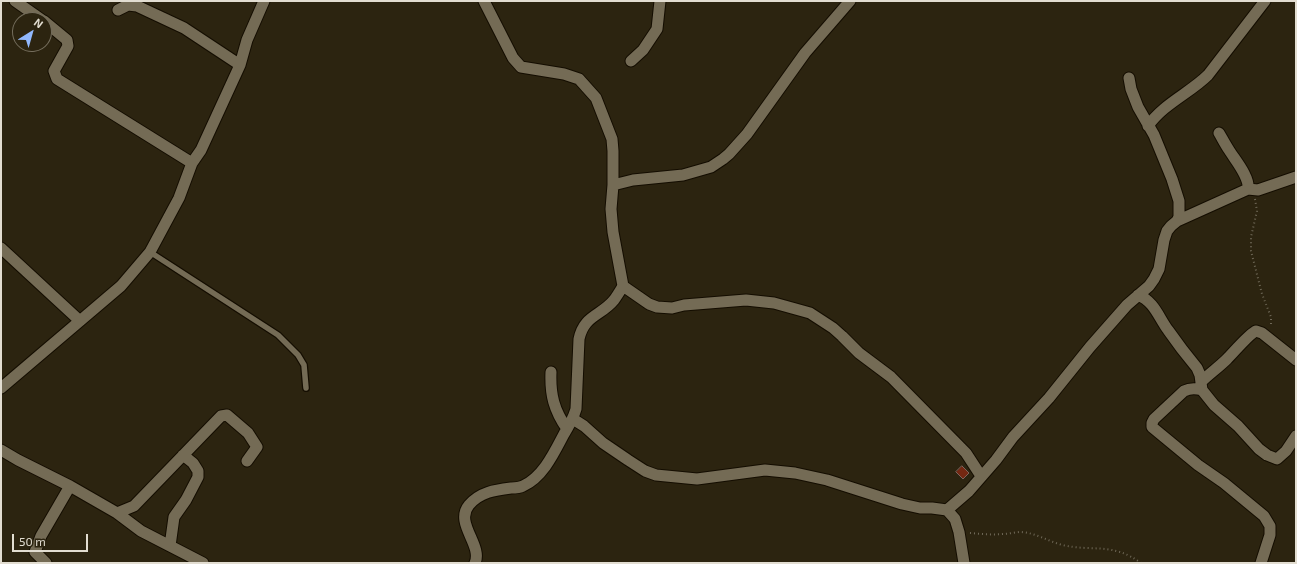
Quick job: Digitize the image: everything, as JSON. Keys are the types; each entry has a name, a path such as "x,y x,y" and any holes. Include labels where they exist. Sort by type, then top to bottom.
{"street":[{"path":"15,1 30,12"},
{"path":"1,388 121,286 150,252 179,198 192,163 201,150 240,65 247,40 264,1"},
{"path":"475,563 476,551 464,519 468,506 479,496 494,490 522,487 541,472 570,424 576,409 579,339 581,330 585,324 614,301 622,286 613,232 611,209 613,185 612,139 596,98 579,79 564,74 521,67 512,58 484,1"},
{"path":"631,60 643,50 658,30 660,1"},
{"path":"613,185 633,180 683,175 711,167 723,159 747,134 805,52 850,1"},
{"path":"1148,126 1164,109 1183,94 1198,85 1208,75 1265,1"},
{"path":"118,10 128,5 137,6 184,28 240,65"},
{"path":"52,28 67,40 68,46 54,71 57,79 192,163"},
{"path":"1129,78 1131,90 1138,107 1154,135 1172,179 1179,201 1179,217 1177,221"},
{"path":"1219,133 1241,167 1252,190"},
{"path":"947,510 969,491 1127,305 1149,286 1158,269 1164,240 1171,226 1177,221 1252,190 1296,177"},
{"path":"1,248 80,321"},
{"path":"622,286 649,304 657,307 664,308 746,300 774,303 810,313 833,328 859,353 891,377 966,454 981,476"},
{"path":"1138,296 1144,298 1152,305 1167,330 1197,368 1200,375 1201,386 1214,405 1238,426 1259,450 1268,455 1277,458 1280,457 1296,436"},
{"path":"1261,563 1270,535 1270,526 1264,516 1152,427 1152,423 1154,419 1184,391 1201,386 1253,332 1256,331 1262,333 1296,360"},
{"path":"551,372 550,386 553,402 557,412 570,424 584,426 603,443 645,470 656,475 697,479 766,470 795,472 827,480 902,504 920,508 947,510 955,519 959,532 964,563"},
{"path":"117,513 134,506 221,416 227,415 248,433 257,447 247,461"},
{"path":"1,450 70,486 117,513 141,531 203,563"},
{"path":"170,546 174,517 186,500 198,477 198,471 193,463 183,455"},
{"path":"46,563 35,552 41,536 70,486"}],"lane":[{"path":"150,252 278,335 298,355 304,366 306,388"}],"path":[{"path":"1252,190 1257,210 1251,237 1251,251 1262,294 1271,317 1271,326 1267,337"},
{"path":"959,532 982,534 1005,534 1020,532 1032,534 1066,545 1082,548 1109,549 1121,552 1141,563"}],"building":[{"path":"962,466 969,473 963,479 956,472"}]}
